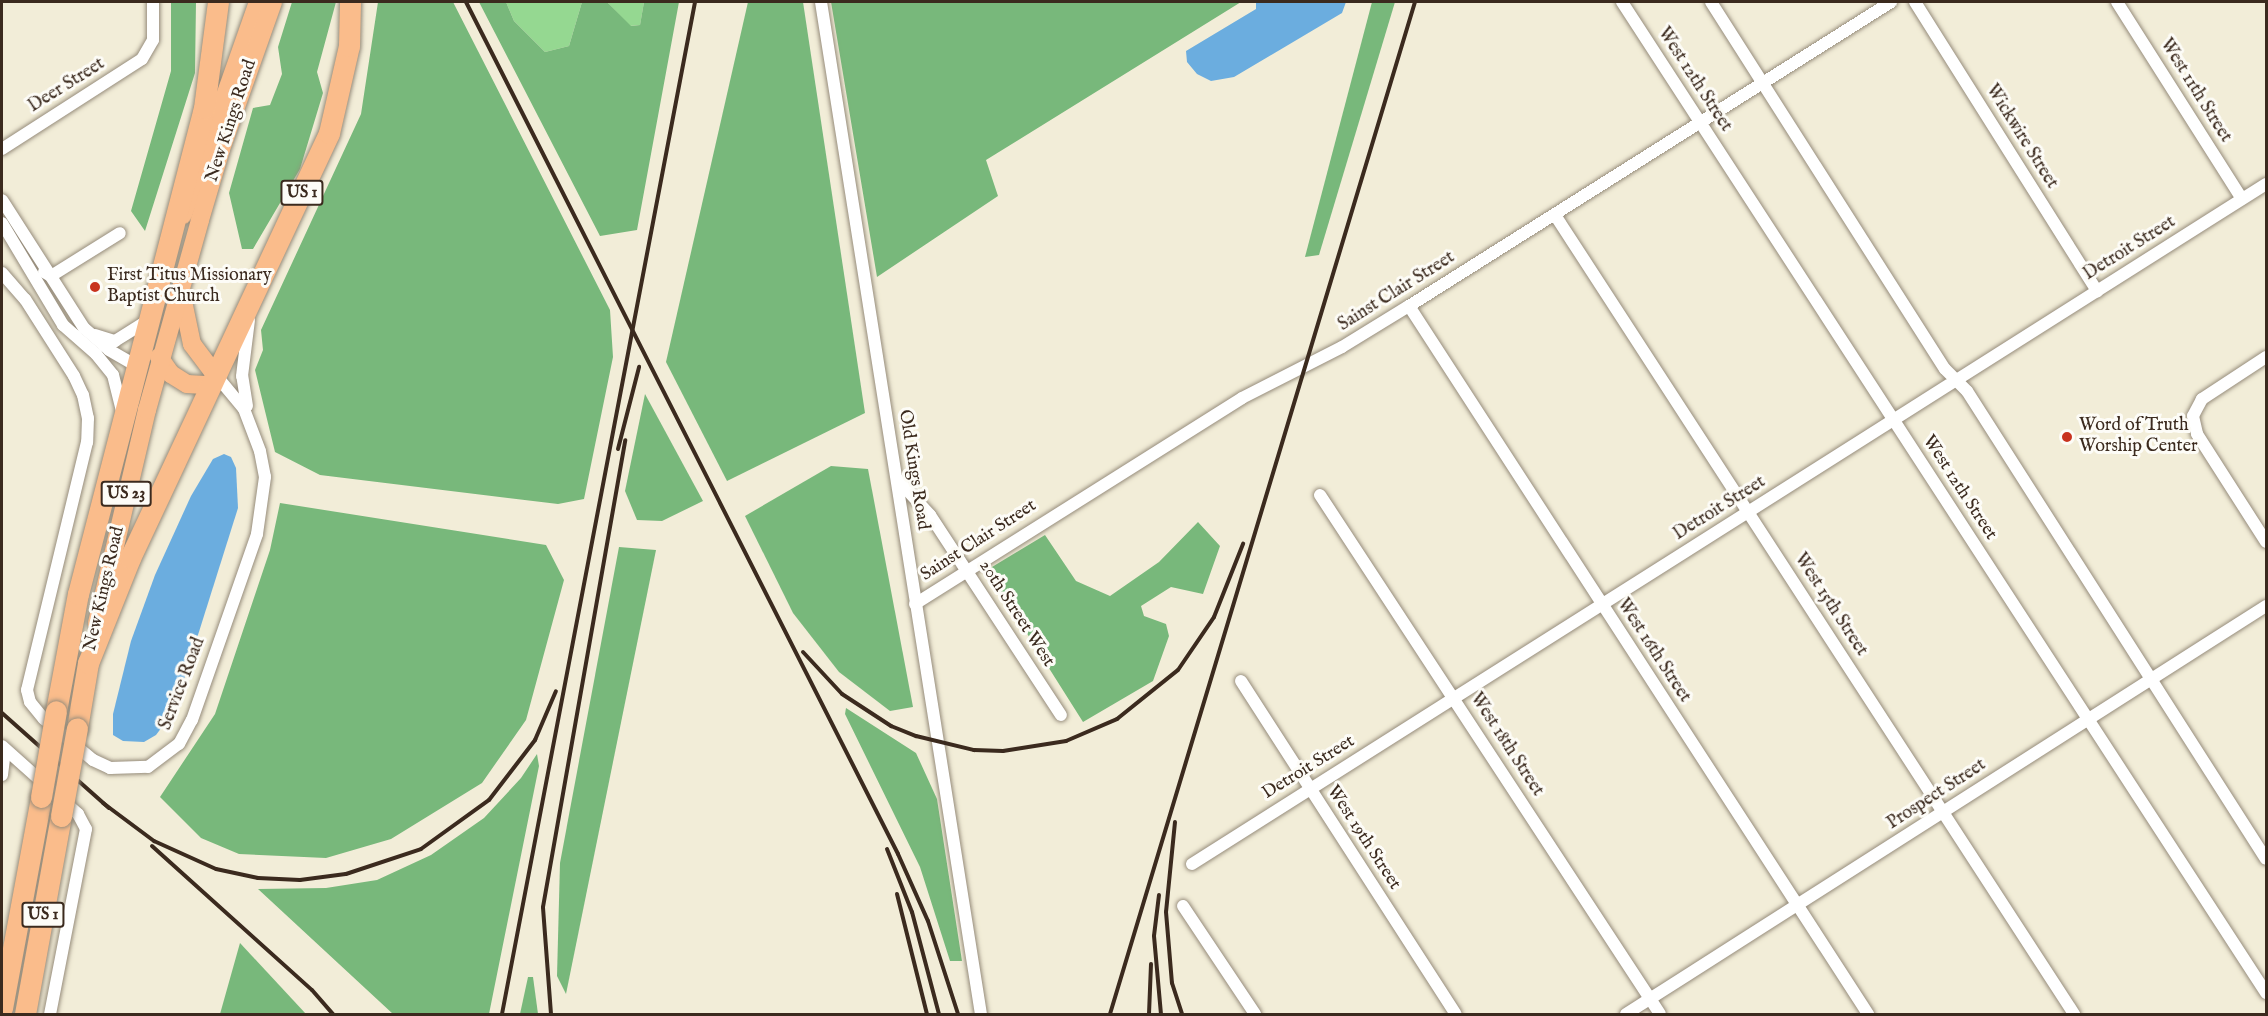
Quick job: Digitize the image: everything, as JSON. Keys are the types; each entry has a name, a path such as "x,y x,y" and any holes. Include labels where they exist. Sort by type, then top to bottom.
{"highway":[{"name":"US 1","path":"176,225 204,108 218,2"},
{"name":"US 1","path":"88,663 130,558 328,132 349,46 350,2"},
{"name":"New Kings Road","path":"2,1008 78,594 147,322 176,225"},
{"name":"New Kings Road","path":"26,1014 88,663"}],"main road":[{"name":"New Kings Road","path":"88,663 147,410 162,364 257,24 258,2"},
{"name":"New Kings Road","path":"176,225 187,209 257,24 273,2"},
{"path":"147,322 154,334 162,364 187,384 212,379 187,330 182,288"},
{"path":"137,366 144,382 147,410"}],"street":[{"name":"Deer Street","path":"2,148 133,66 149,50 155,28 153,2"},
{"name":"Old Kings Road","path":"821,2 981,1014"},
{"name":"West 12th Street","path":"1622,2 2266,993"},
{"path":"1711,2 1945,369 1957,380 2153,680 2266,859"},
{"name":"Sainst Clair Street","path":"915,604 1242,399 1332,353 1409,306 1891,2"},
{"name":"Wickwire Street","path":"1915,2 2097,291"},
{"name":"West 11th Street","path":"2117,2 2242,199"},
{"name":"Detroit Street","path":"1192,864 2266,184"},
{"path":"2,200 84,328 109,350 137,366"},
{"name":"West 15th Street","path":"1555,215 2074,1014"},
{"path":"2,223 18,254 63,325 96,354 113,375 124,418"},
{"path":"51,276 120,233"},
{"path":"18,254 51,276"},
{"name":"Service Road","path":"2,273 25,299 83,395 87,442 28,677 30,702 44,719 93,760 110,768 148,767 179,744 192,720 257,534 265,477 252,428 235,394 212,379"},
{"path":"252,428 242,376 248,325 261,279"},
{"name":"West 16th Street","path":"1409,306 1600,604 1868,1014"},
{"path":"84,328 102,339 115,341 147,322"},
{"path":"2266,357 2202,399 2193,416 2197,434 2266,542"},
{"name":"20th Street West","path":"896,478 930,515 1060,715"},
{"name":"West 18th Street","path":"1320,495 1660,1014"},
{"name":"Prospect Street","path":"1626,1014 2266,606"},
{"name":"West 19th Street","path":"1241,681 1456,1014"},
{"path":"2,775 3,749"},
{"path":"3,749 78,814 86,829 50,1014"},
{"path":"1184,906 1254,1014"}],"green space":[{"path":"171,2 196,2 195,73 145,231 131,211 171,71"},
{"path":"292,2 336,2 317,72 323,93 300,169 253,249 242,249 229,193 253,108 270,105 282,74 278,47"},
{"path":"378,2 453,2 610,310 613,357 584,499 558,504 320,475 275,452 255,370 263,350 261,330 361,114"},
{"path":"479,2 506,2 514,21 545,52 569,46 582,2 607,2 631,26 640,25 644,2 679,2 637,230 600,236"},
{"path":"506,2 582,2 569,46 545,52 514,21"},
{"path":"607,2 644,2 640,25 630,26"},
{"path":"748,2 803,2 865,413 727,481 666,362"},
{"path":"831,2 1241,2 986,160 998,196 877,277"},
{"path":"1372,2 1395,2 1319,255 1305,257"},
{"path":"645,394 703,501 662,521 637,520 625,491"},
{"path":"831,466 868,469 913,707 890,711 839,672 793,613 745,516"},
{"path":"280,503 546,545 564,580 526,720 482,783 391,839 326,858 239,854 201,838 160,797 215,714 270,550"},
{"path":"1198,522 1220,546 1203,594 1171,587 1141,606 1144,616 1166,624 1169,636 1153,681 1083,722 987,570 1045,535 1076,581 1110,596 1159,562"},
{"path":"619,547 656,550 566,994 557,976 560,863"},
{"path":"846,708 916,753 937,799 962,961 950,961 920,867 845,714"},
{"path":"537,754 539,766 489,1014 393,1014 258,889 326,888 377,880 431,855 484,818 521,778"},
{"path":"240,943 306,1014 220,1014"},
{"path":"528,977 533,977 538,1014 520,1014"}],"water":[{"path":"1256,2 1346,2 1342,13 1234,77 1211,81 1197,74 1187,62 1186,51 1256,9"},
{"path":"224,454 231,457 236,468 238,508 174,711 156,735 144,742 123,741 113,735 113,714 131,641 155,575 191,496 213,459"}],"railway":[{"path":"466,2 898,854 928,921 958,1014"},
{"path":"502,1014 695,2"},
{"path":"1110,1014 1415,2"},
{"path":"618,449 639,367"},
{"path":"551,1014 543,907 625,440"},
{"path":"803,652 842,694 891,726 916,736 974,750 1003,751 1066,741 1117,719 1178,670 1214,617 1243,544"},
{"path":"103,803 154,841 216,869 258,878 300,880 346,874 421,849 489,800 535,740 556,691"},
{"path":"2,713 109,808"},
{"path":"1175,822 1166,912 1172,983 1182,1014"},
{"path":"152,846 312,990 333,1014"},
{"path":"887,849 912,912 939,1014"},
{"path":"897,894 927,1014"},
{"path":"1159,895 1154,936 1161,1014"},
{"path":"1149,1014 1151,964"}],"place":[{"name":"First Titus Missionary Baptist Church","path":"95,287"},
{"name":"Word of Truth Worship Center","path":"2067,437"}]}
